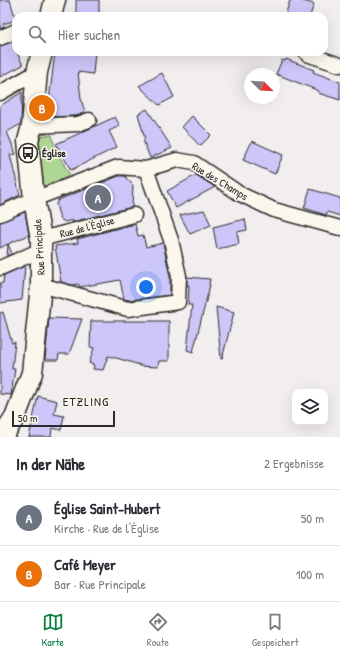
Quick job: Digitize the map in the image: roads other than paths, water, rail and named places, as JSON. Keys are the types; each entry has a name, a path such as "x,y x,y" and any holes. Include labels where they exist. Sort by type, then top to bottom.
{"street":[{"path":"0,38 12,33"},
{"name":"Rue Principale","path":"2,437 15,417 32,373 41,285 41,245 28,153 28,141 32,126 37,72 41,56"},
{"path":"313,56 340,65"},
{"path":"0,93 37,72"},
{"path":"32,126 78,124 89,120"},
{"name":"Rue des Champs","path":"146,169 177,160 194,163 240,194 274,210 340,228"},
{"path":"0,214 34,199 118,167 146,169 171,240 179,276 178,302 128,309 41,285"},
{"name":"Rue de l'Église","path":"0,268 41,245 134,215"}],"place":[{"name":"Café Meyer","path":"42,108"},
{"name":"Église","path":"28,153"},
{"name":"Église Saint-Hubert","path":"98,198"}],"district":[{"name":"ETZLING","path":"86,401"}]}
